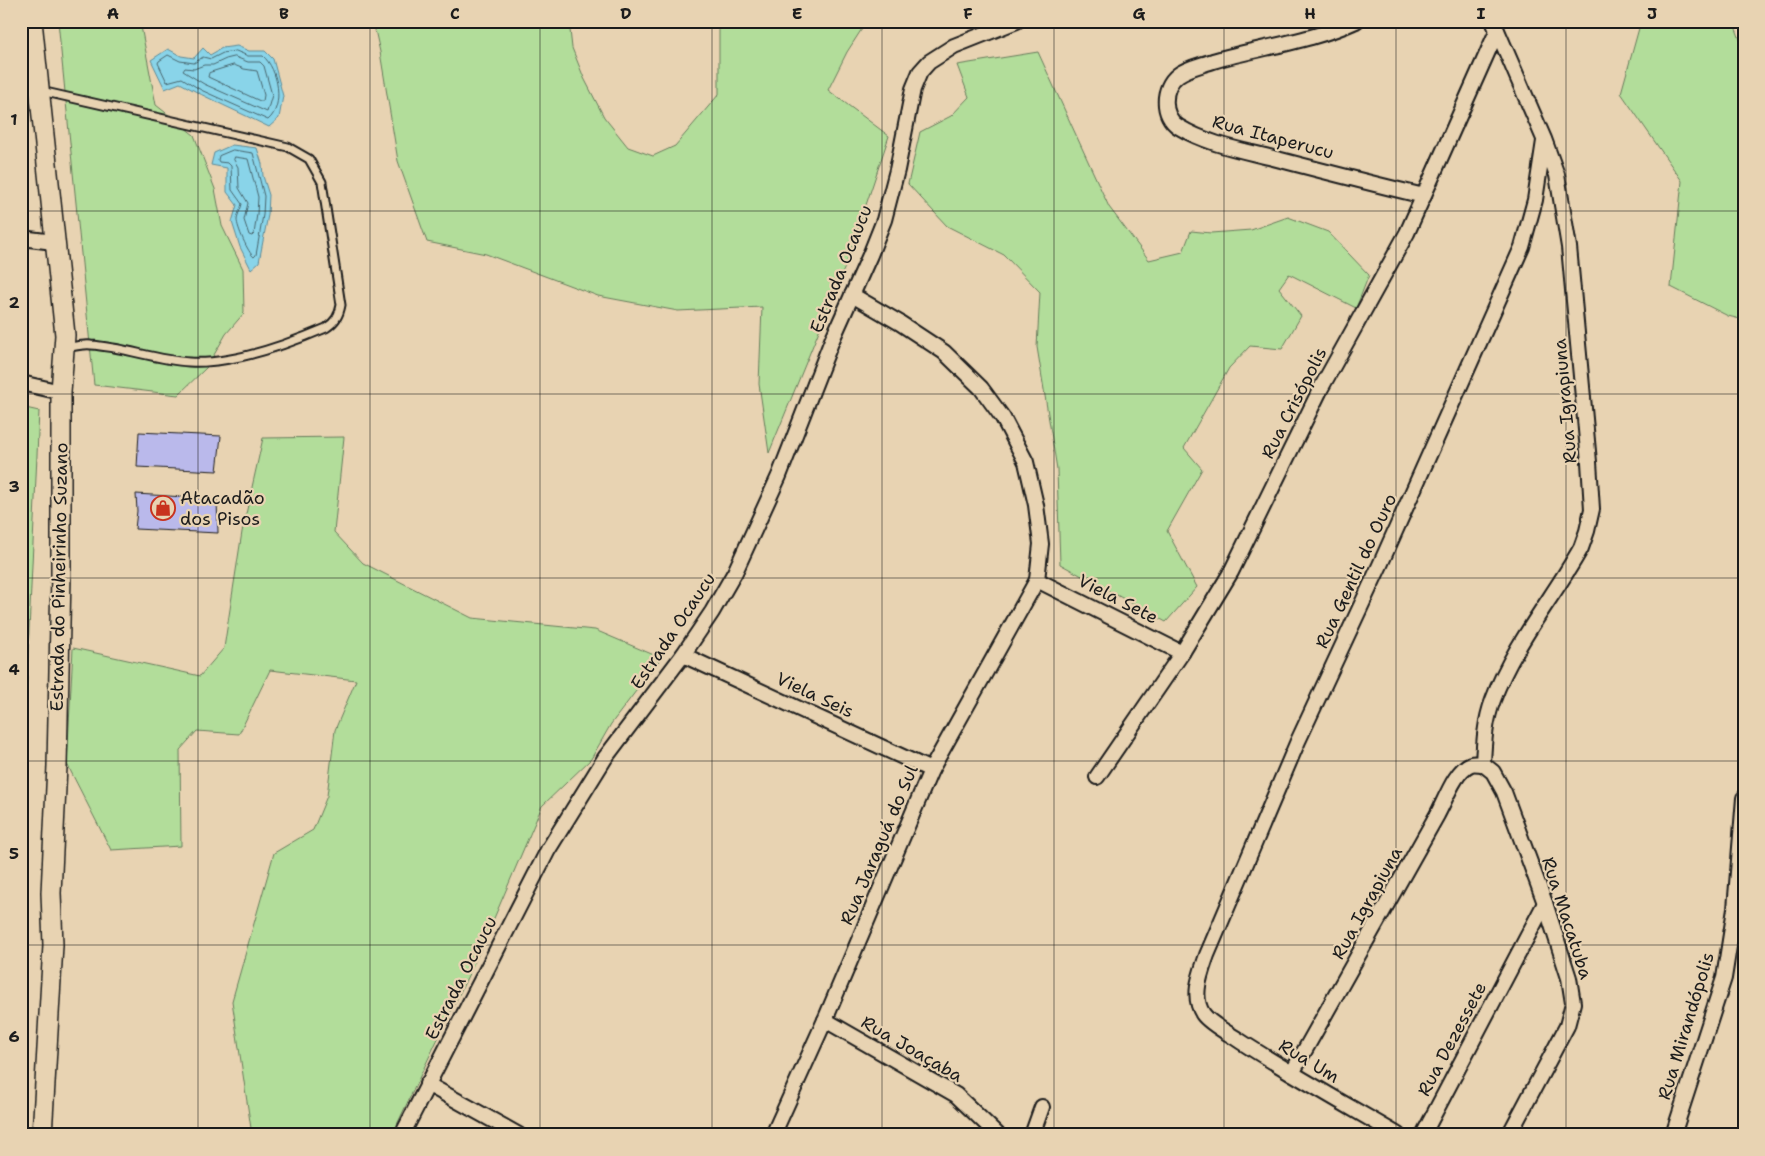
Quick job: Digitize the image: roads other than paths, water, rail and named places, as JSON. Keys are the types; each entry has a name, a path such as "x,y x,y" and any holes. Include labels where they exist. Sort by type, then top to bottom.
{"main road":[{"name":"Estrada do Pinheirinho Suzano","path":"32,21 65,335 61,392 61,575 57,766 51,893 53,945 42,1135"}],"street":[{"name":"Estrada Ocaucu","path":"402,1135 548,850 606,758 683,655 712,612 742,555 779,476 884,220 897,170 911,98 920,72 929,62 954,46 1017,21"},
{"name":"Rua Itaperucu","path":"1356,21 1305,38 1226,57 1194,67 1178,75 1169,85 1165,98 1167,114 1177,126 1218,144 1424,196"},
{"name":"Rua Crisópolis","path":"1097,778 1182,652 1230,572 1321,388 1407,233 1495,26"},
{"name":"Rua Igrapiuna","path":"1292,1073 1437,815 1454,781 1463,770 1472,764 1483,764 1485,731 1493,701 1507,669 1520,646 1581,548 1592,508 1590,462 1569,247 1557,175 1544,139 1495,26"},
{"name":"Rua Gentil do Ouro","path":"1203,1014 1197,999 1198,982 1206,955 1298,741 1404,512 1522,247 1535,200 1544,139"},
{"path":"21,238 54,242"},
{"path":"852,295 944,352 980,388 1003,418 1026,462 1036,505 1041,544 1037,580"},
{"path":"21,383 61,392"},
{"name":"Viela Sete","path":"1037,580 1182,652"},
{"name":"Rua Jaraguá do Sul","path":"773,1135 825,1020 931,770 1037,580"},
{"name":"Viela Seis","path":"683,655 931,770"},
{"name":"Rua Macatuba","path":"1483,764 1493,772 1504,792 1545,902 1569,978 1573,1003 1567,1026 1509,1135"},
{"name":"Rua Mirandópolis","path":"1673,1135 1724,978 1739,906 1744,798"},
{"name":"Rua Dezessete","path":"1423,1135 1545,902"},
{"name":"Rua Um","path":"1203,1014 1220,1028 1292,1073 1398,1135"},
{"name":"Rua Joaçaba","path":"825,1020 956,1095 998,1135"},
{"path":"427,1084 519,1135"},
{"path":"1032,1135 1042,1107"}],"lane":[{"path":"39,91 288,147 309,159 322,182 341,305 335,322 326,328 236,358 212,363 155,358 109,346 88,345 64,348"}],"water":[{"path":"237,46 249,51 265,51 273,59 283,96 279,118 269,127 180,83 165,89 151,60 168,49 181,56 194,58 203,48 210,55 222,48"},
{"path":"232,145 257,148 269,195 268,215 259,262 251,269 240,247 232,222 237,205 227,192 227,168 211,165 214,153"}],"place":[{"name":"Atacadão dos Pisos","path":"163,508"}]}
